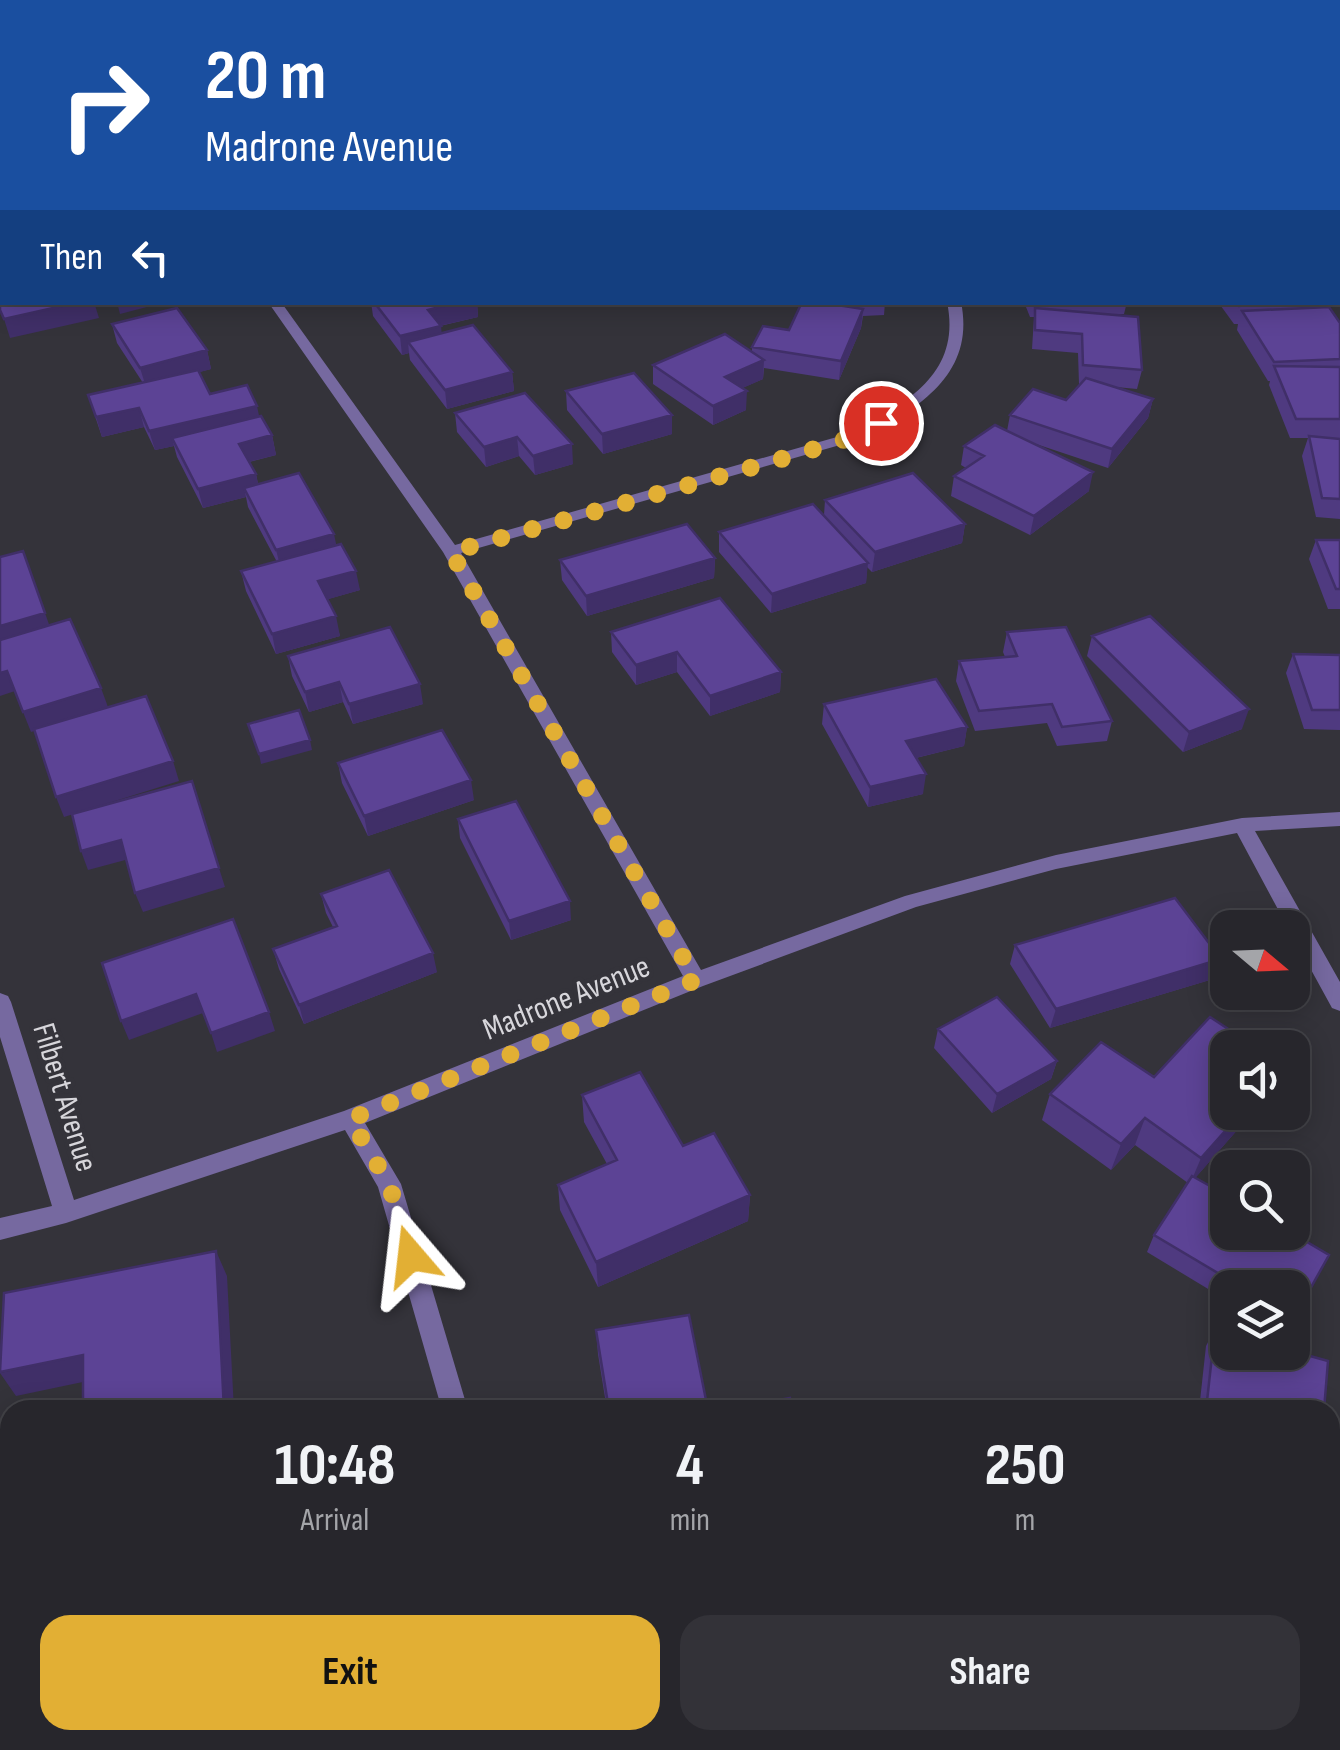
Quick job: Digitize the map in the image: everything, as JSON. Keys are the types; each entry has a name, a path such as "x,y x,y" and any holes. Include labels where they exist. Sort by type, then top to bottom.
{"street":[{"path":"276,305 451,552 696,980"},
{"path":"451,552 856,436 905,410 937,382 956,348 960,318 955,305"},
{"name":"Madrone Avenue","path":"0,1229 66,1213 350,1119 696,980 912,901 1056,862 1242,825 1340,820"},
{"path":"1242,825 1340,1002"},
{"name":"Filbert Avenue","path":"0,1002 66,1213"},
{"path":"350,1119 389,1184 452,1400"}],"building":[{"path":"0,305 67,305 4,319"},
{"path":"376,305 447,305 428,310 441,326 400,336"},
{"path":"801,305 863,309 841,361 752,347 763,326 789,330"},
{"path":"1329,307 1340,323 1340,359 1274,362 1242,311"},
{"path":"177,308 207,350 140,368 112,324"},
{"path":"1035,308 1138,317 1142,370 1083,365 1082,334 1035,330"},
{"path":"473,325 512,372 445,390 408,342"},
{"path":"725,334 764,360 725,377 747,391 713,406 653,365"},
{"path":"1274,366 1340,367 1340,419 1296,419"},
{"path":"198,370 210,394 247,385 257,406 149,431 139,408 96,417 88,395"},
{"path":"634,373 672,415 602,434 566,391"},
{"path":"1086,378 1153,399 1112,449 1010,415 1033,389 1066,400"},
{"path":"525,393 572,444 533,456 517,437 484,447 455,413"},
{"path":"261,416 272,435 239,444 256,474 198,489 172,438"},
{"path":"995,425 1093,472 1034,516 954,476 984,456 964,446"},
{"path":"1309,436 1340,439 1340,499 1322,498"},
{"path":"299,473 334,534 276,550 244,488"},
{"path":"913,473 965,524 875,552 825,500"},
{"path":"813,504 868,563 772,594 719,532"},
{"path":"687,524 715,558 586,596 560,560"},
{"path":"1316,540 1340,540 1340,589 1336,589"},
{"path":"341,544 356,571 318,581 336,616 272,634 241,571"},
{"path":"23,551 45,613 0,626 0,557"},
{"path":"720,598 781,672 710,696 677,652 636,665 611,632"},
{"path":"1150,616 1249,709 1189,732 1092,636"},
{"path":"70,619 101,688 23,712 7,671 0,673 0,640"},
{"path":"390,627 420,684 349,704 339,682 305,692 288,656"},
{"path":"1066,627 1112,721 1062,727 1052,704 979,711 959,661 1017,656 1007,632"},
{"path":"1293,654 1340,655 1340,710 1312,710"},
{"path":"936,679 967,727 906,741 926,774 870,787 824,704"},
{"path":"146,696 173,761 56,797 34,729"},
{"path":"299,710 310,740 259,754 248,724"},
{"path":"442,730 471,780 364,816 338,763"},
{"path":"192,781 219,868 135,893 121,840 81,851 72,814"},
{"path":"516,801 570,901 509,921 458,819"},
{"path":"389,870 433,953 299,1005 273,949 337,926 321,894"},
{"path":"1175,898 1210,944 1210,962 1056,1009 1015,945"},
{"path":"233,919 269,1012 211,1033 196,994 121,1021 102,963"},
{"path":"997,997 1057,1061 997,1094 938,1029"},
{"path":"1210,1017 1230,1030 1210,1030 1210,1130 1226,1130 1201,1158 1145,1118 1121,1144 1050,1094 1101,1042 1154,1077"},
{"path":"640,1072 683,1146 714,1133 750,1195 596,1262 558,1185 617,1160 582,1095"},
{"path":"1192,1176 1210,1186 1210,1250 1310,1250 1310,1244 1329,1255 1310,1289 1310,1270 1213,1270 1154,1235"},
{"path":"216,1251 223,1400 83,1400 83,1355 0,1372 4,1293"},
{"path":"689,1315 706,1400 607,1400 596,1330"},
{"path":"1310,1356 1328,1361 1325,1400 1207,1400 1210,1370 1310,1370"}],"route":[{"path":"411,1256 389,1184 350,1119 696,980 451,552 792,456 856,436 881,423"}]}
